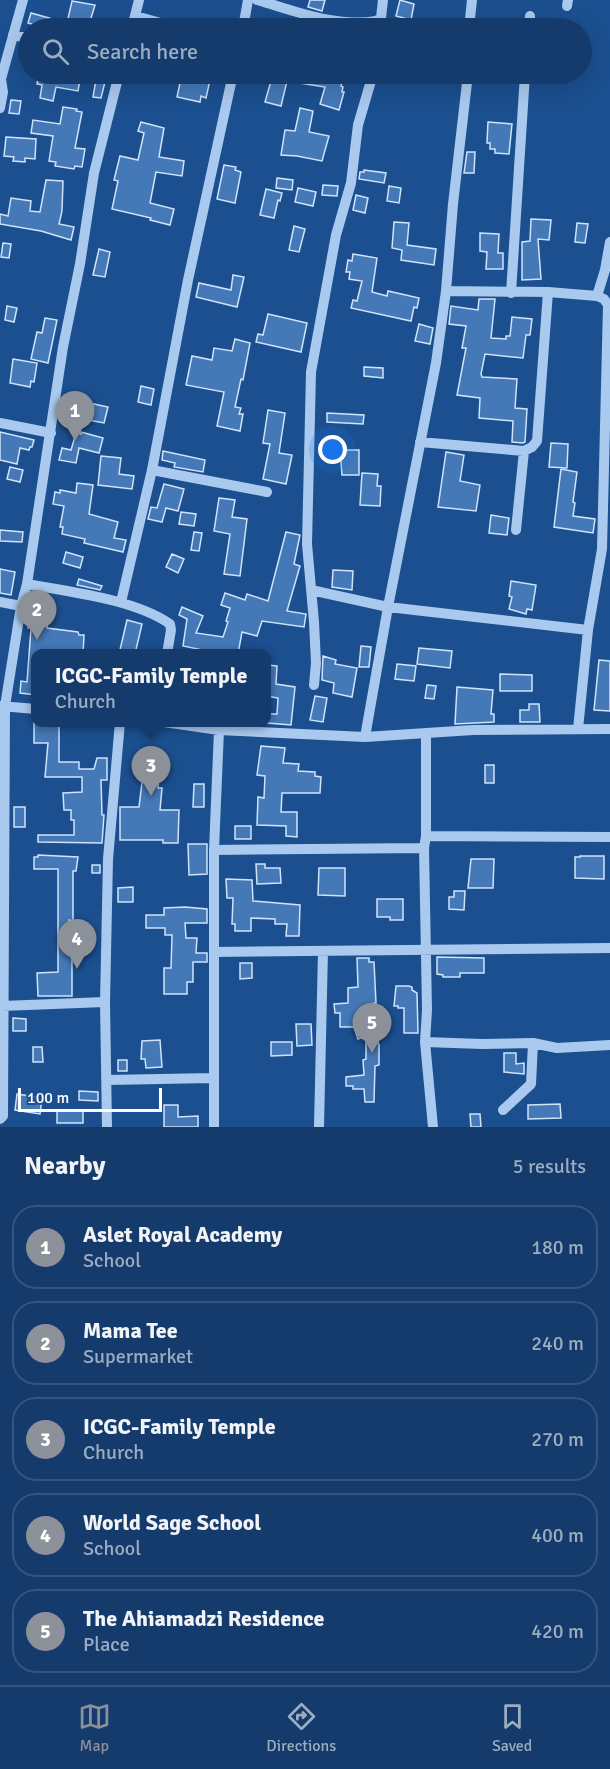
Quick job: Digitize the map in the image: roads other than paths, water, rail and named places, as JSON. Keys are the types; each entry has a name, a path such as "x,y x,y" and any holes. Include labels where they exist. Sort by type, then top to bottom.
{"street":[{"path":"0,108 3,92 1,80 23,0"},
{"path":"139,0 136,16 143,18"},
{"path":"245,18 248,0"},
{"path":"257,0 323,18"},
{"path":"381,18 383,0"},
{"path":"470,18 472,0"},
{"path":"13,35 18,36"},
{"path":"0,1119 3,1116 3,706 27,584 63,347 80,264 94,173 116,84"},
{"path":"121,602 152,470 188,280 230,84"},
{"path":"314,685 316,663 306,544 311,372 336,235 351,183 358,125 370,84"},
{"path":"365,737 436,363 446,291 467,84"},
{"path":"511,293 524,84"},
{"path":"597,296 610,242"},
{"path":"446,291 548,292 597,296 604,299 608,305 602,549 588,630 578,729"},
{"path":"420,442 524,451 532,447 537,441 548,292"},
{"path":"0,423 51,433"},
{"path":"516,530 524,451"},
{"path":"152,470 267,492"},
{"path":"27,584 121,602 163,619 170,624 171,630 168,649"},
{"path":"311,590 388,607 588,630"},
{"path":"0,602 21,606"},
{"path":"3,706 31,709"},
{"path":"107,1127 105,1002 108,859 120,727"},
{"path":"201,727 365,737 473,730 610,729"},
{"path":"214,1127 214,850 219,729"},
{"path":"426,734 424,848 427,1010 425,1042 433,1127"},
{"path":"426,836 610,837"},
{"path":"214,850 424,848"},
{"path":"214,951 610,948"},
{"path":"319,1127 323,951"},
{"path":"2,1006 105,1002"},
{"path":"425,1042 533,1043 557,1047 610,1045"},
{"path":"503,1110 531,1084 533,1043"},
{"path":"107,1080 213,1078"}],"place":[{"name":"Aslet Royal Academy","path":"75,441"},
{"name":"Mama Tee","path":"37,640"},
{"name":"ICGC-Family Temple","path":"151,796"},
{"name":"World Sage School","path":"77,969"},
{"name":"The Ahiamadzi Residence","path":"372,1053"}]}
